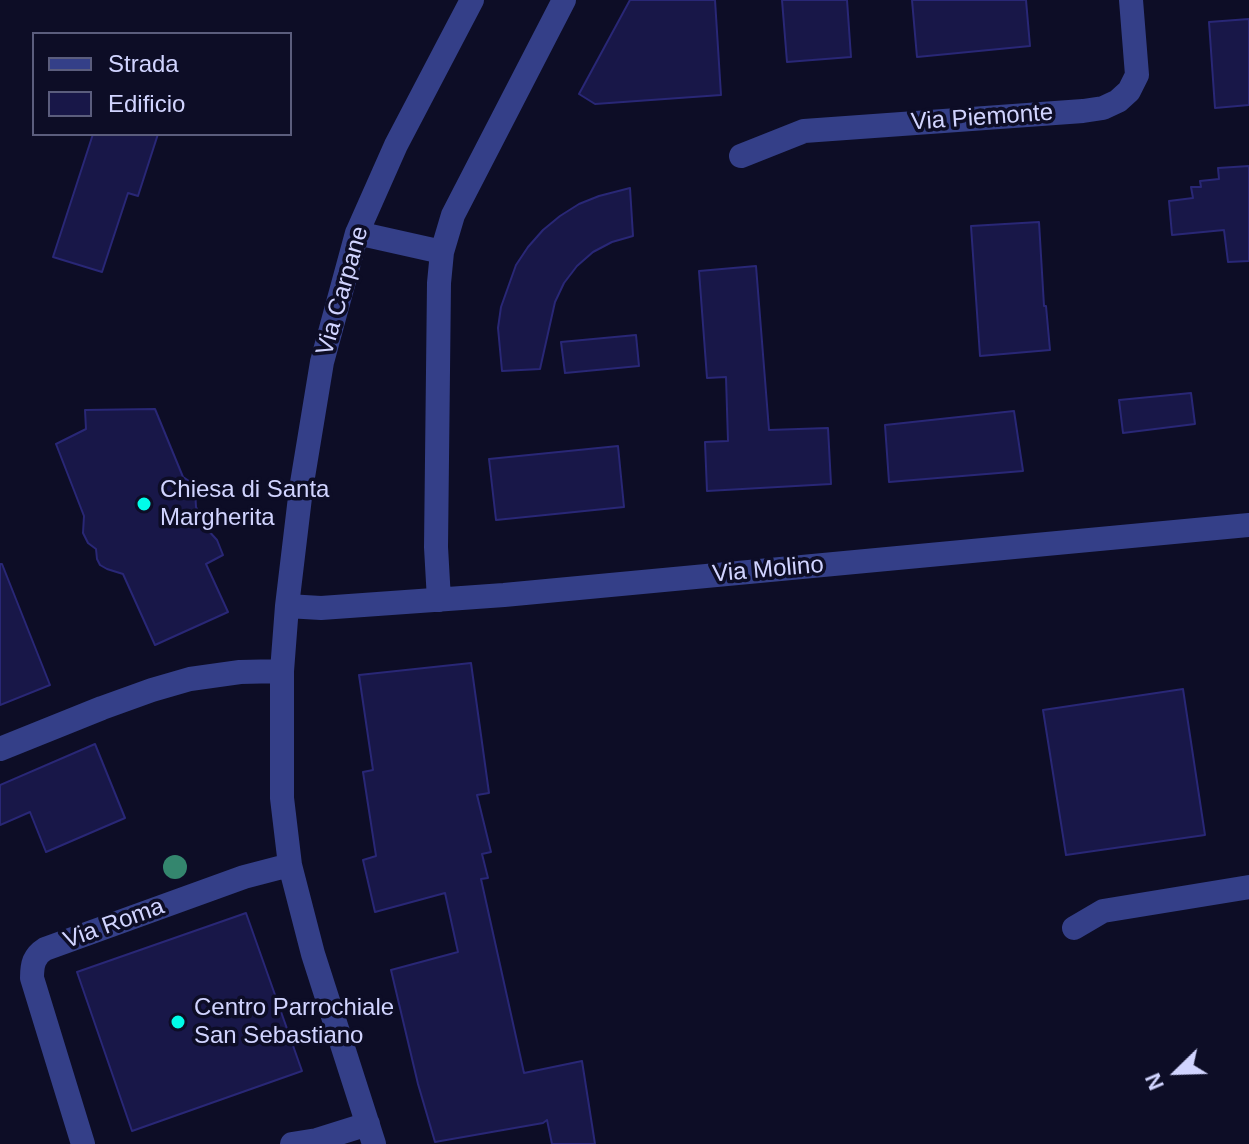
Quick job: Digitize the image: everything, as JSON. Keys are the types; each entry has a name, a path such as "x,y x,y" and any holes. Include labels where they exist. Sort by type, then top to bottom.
{"street":[{"name":"Via Carpane","path":"287,606 301,489 322,362 357,233 396,145 472,0"},
{"path":"439,600 436,547 442,252 453,215 564,0"},
{"name":"Via Piemonte","path":"741,156 804,131 1103,108 1129,91 1137,75 1131,0"},
{"path":"357,233 442,252"},
{"name":"Via Molino","path":"287,606 321,608 439,600 1249,525"},
{"path":"287,606 282,671 282,798 290,865 313,954 371,1134 292,1144"},
{"path":"0,749 114,703 190,679 240,672 282,671"},
{"name":"Via Roma","path":"83,1144 32,978 32,966 37,954 244,877 290,865"},
{"path":"1074,928 1103,911 1249,887"}],"building":[{"path":"630,0 715,0 721,95 595,104 579,94"},
{"path":"782,0 847,0 851,57 787,62"},
{"path":"912,0 1026,0 1030,46 917,57"},
{"path":"1249,19 1249,105 1215,108 1209,22"},
{"path":"92,136 157,136 138,196 128,193 102,272 53,257"},
{"path":"1249,166 1249,261 1228,262 1224,230 1172,235 1169,201 1193,198 1191,187 1201,187 1200,181 1219,179 1218,168"},
{"path":"630,188 633,236 593,252 564,283 555,302 540,369 502,371 498,328 501,307 516,265 528,247 543,230 579,204"},
{"path":"1039,222 1050,350 980,356 971,226"},
{"path":"756,266 769,430 828,428 831,484 707,491 705,442 728,441 726,377 707,378 699,271"},
{"path":"636,335 639,366 565,373 561,342"},
{"path":"1191,393 1195,424 1123,433 1119,400"},
{"name":"Chiesa di Santa Margherita","path":"155,409 183,477 192,483 195,490 196,507 223,555 206,564 228,612 155,645 123,574 100,565 96,549 88,543 83,533 84,516 56,444 86,429 85,410"},
{"path":"1014,411 1023,471 889,482 885,425"},
{"path":"618,446 624,507 496,520 489,459"},
{"path":"0,564 50,685 0,705"},
{"path":"471,663 489,793 477,795 491,852 482,854 488,878 481,879 524,1073 582,1061 595,1144 552,1144 547,1120 435,1142 418,1084 391,970 458,952 445,893 375,912 363,860 376,856 363,772 373,770 359,675"},
{"path":"1183,689 1205,835 1066,855 1043,710"},
{"path":"95,744 125,818 46,852 30,812 0,825 0,785"},
{"name":"Centro Parrochiale San Sebastiano","path":"246,913 302,1071 132,1131 77,972"}],"place":[{"name":"Chiesa di Santa Margherita","path":"144,504"},
{"name":"Centro Parrochiale San Sebastiano","path":"178,1022"}]}
